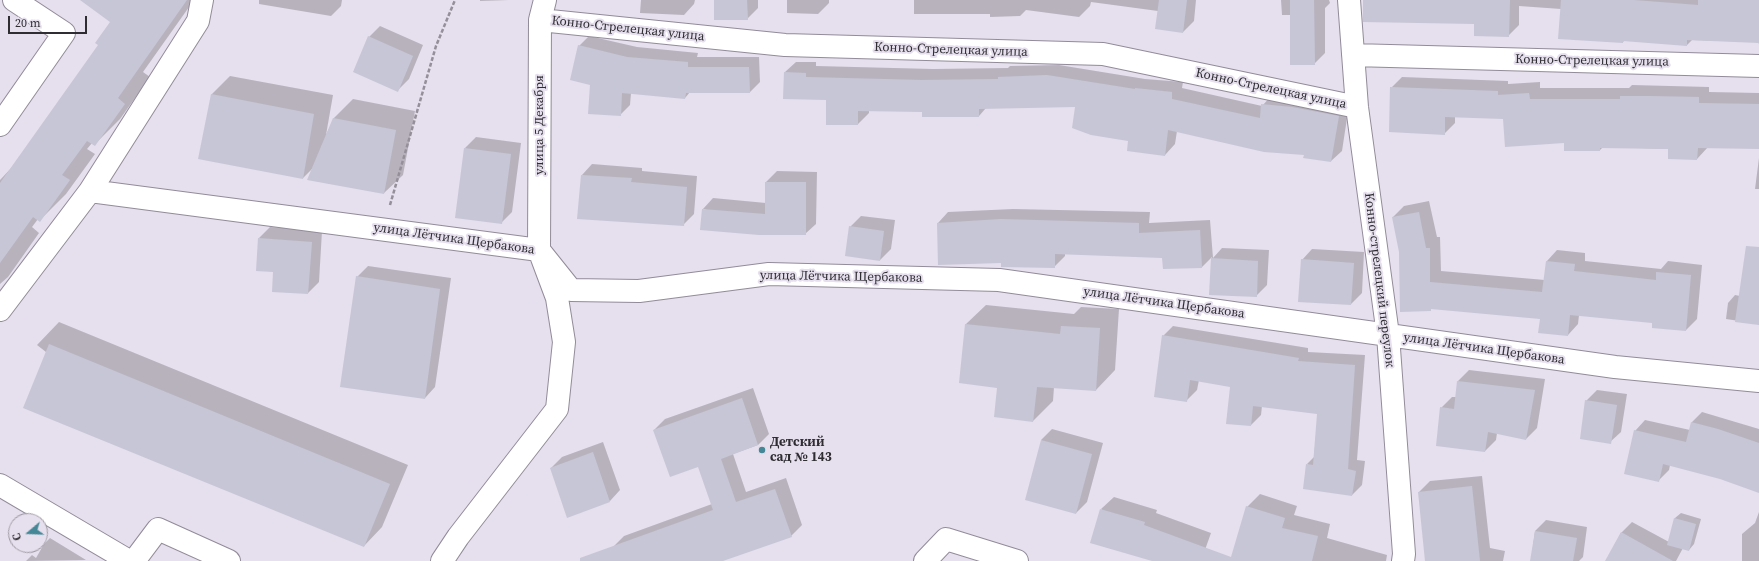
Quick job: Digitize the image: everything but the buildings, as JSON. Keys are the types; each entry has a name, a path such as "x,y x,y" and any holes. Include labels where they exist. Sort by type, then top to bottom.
{"street":[{"path":"0,125 64,33 14,0"},
{"path":"0,310 90,191 198,21 202,0"},
{"name":"Конно-стрелецкий переулок","path":"1349,0 1357,107 1388,335 1404,554 1403,561"},
{"name":"Конно-Стрелецкая улица","path":"543,10 785,45 1103,54 1357,107"},
{"name":"улица 5 Декабря","path":"442,561 458,537 557,409 564,342 556,298 539,250 543,10"},
{"name":"Конно-Стрелецкая улица","path":"1353,55 1759,66"},
{"name":"улица Лётчика Щербакова","path":"90,191 539,250 570,290 639,291 769,274 999,280 1615,367 1759,381"},
{"path":"0,485 129,561"},
{"path":"134,561 158,529 229,561"},
{"path":"925,561 946,539 1017,561"}],"path":[{"path":"385,208 391,205 436,46 455,0"}],"place":[{"name":"Детский сад № 143","path":"762,450"}]}
